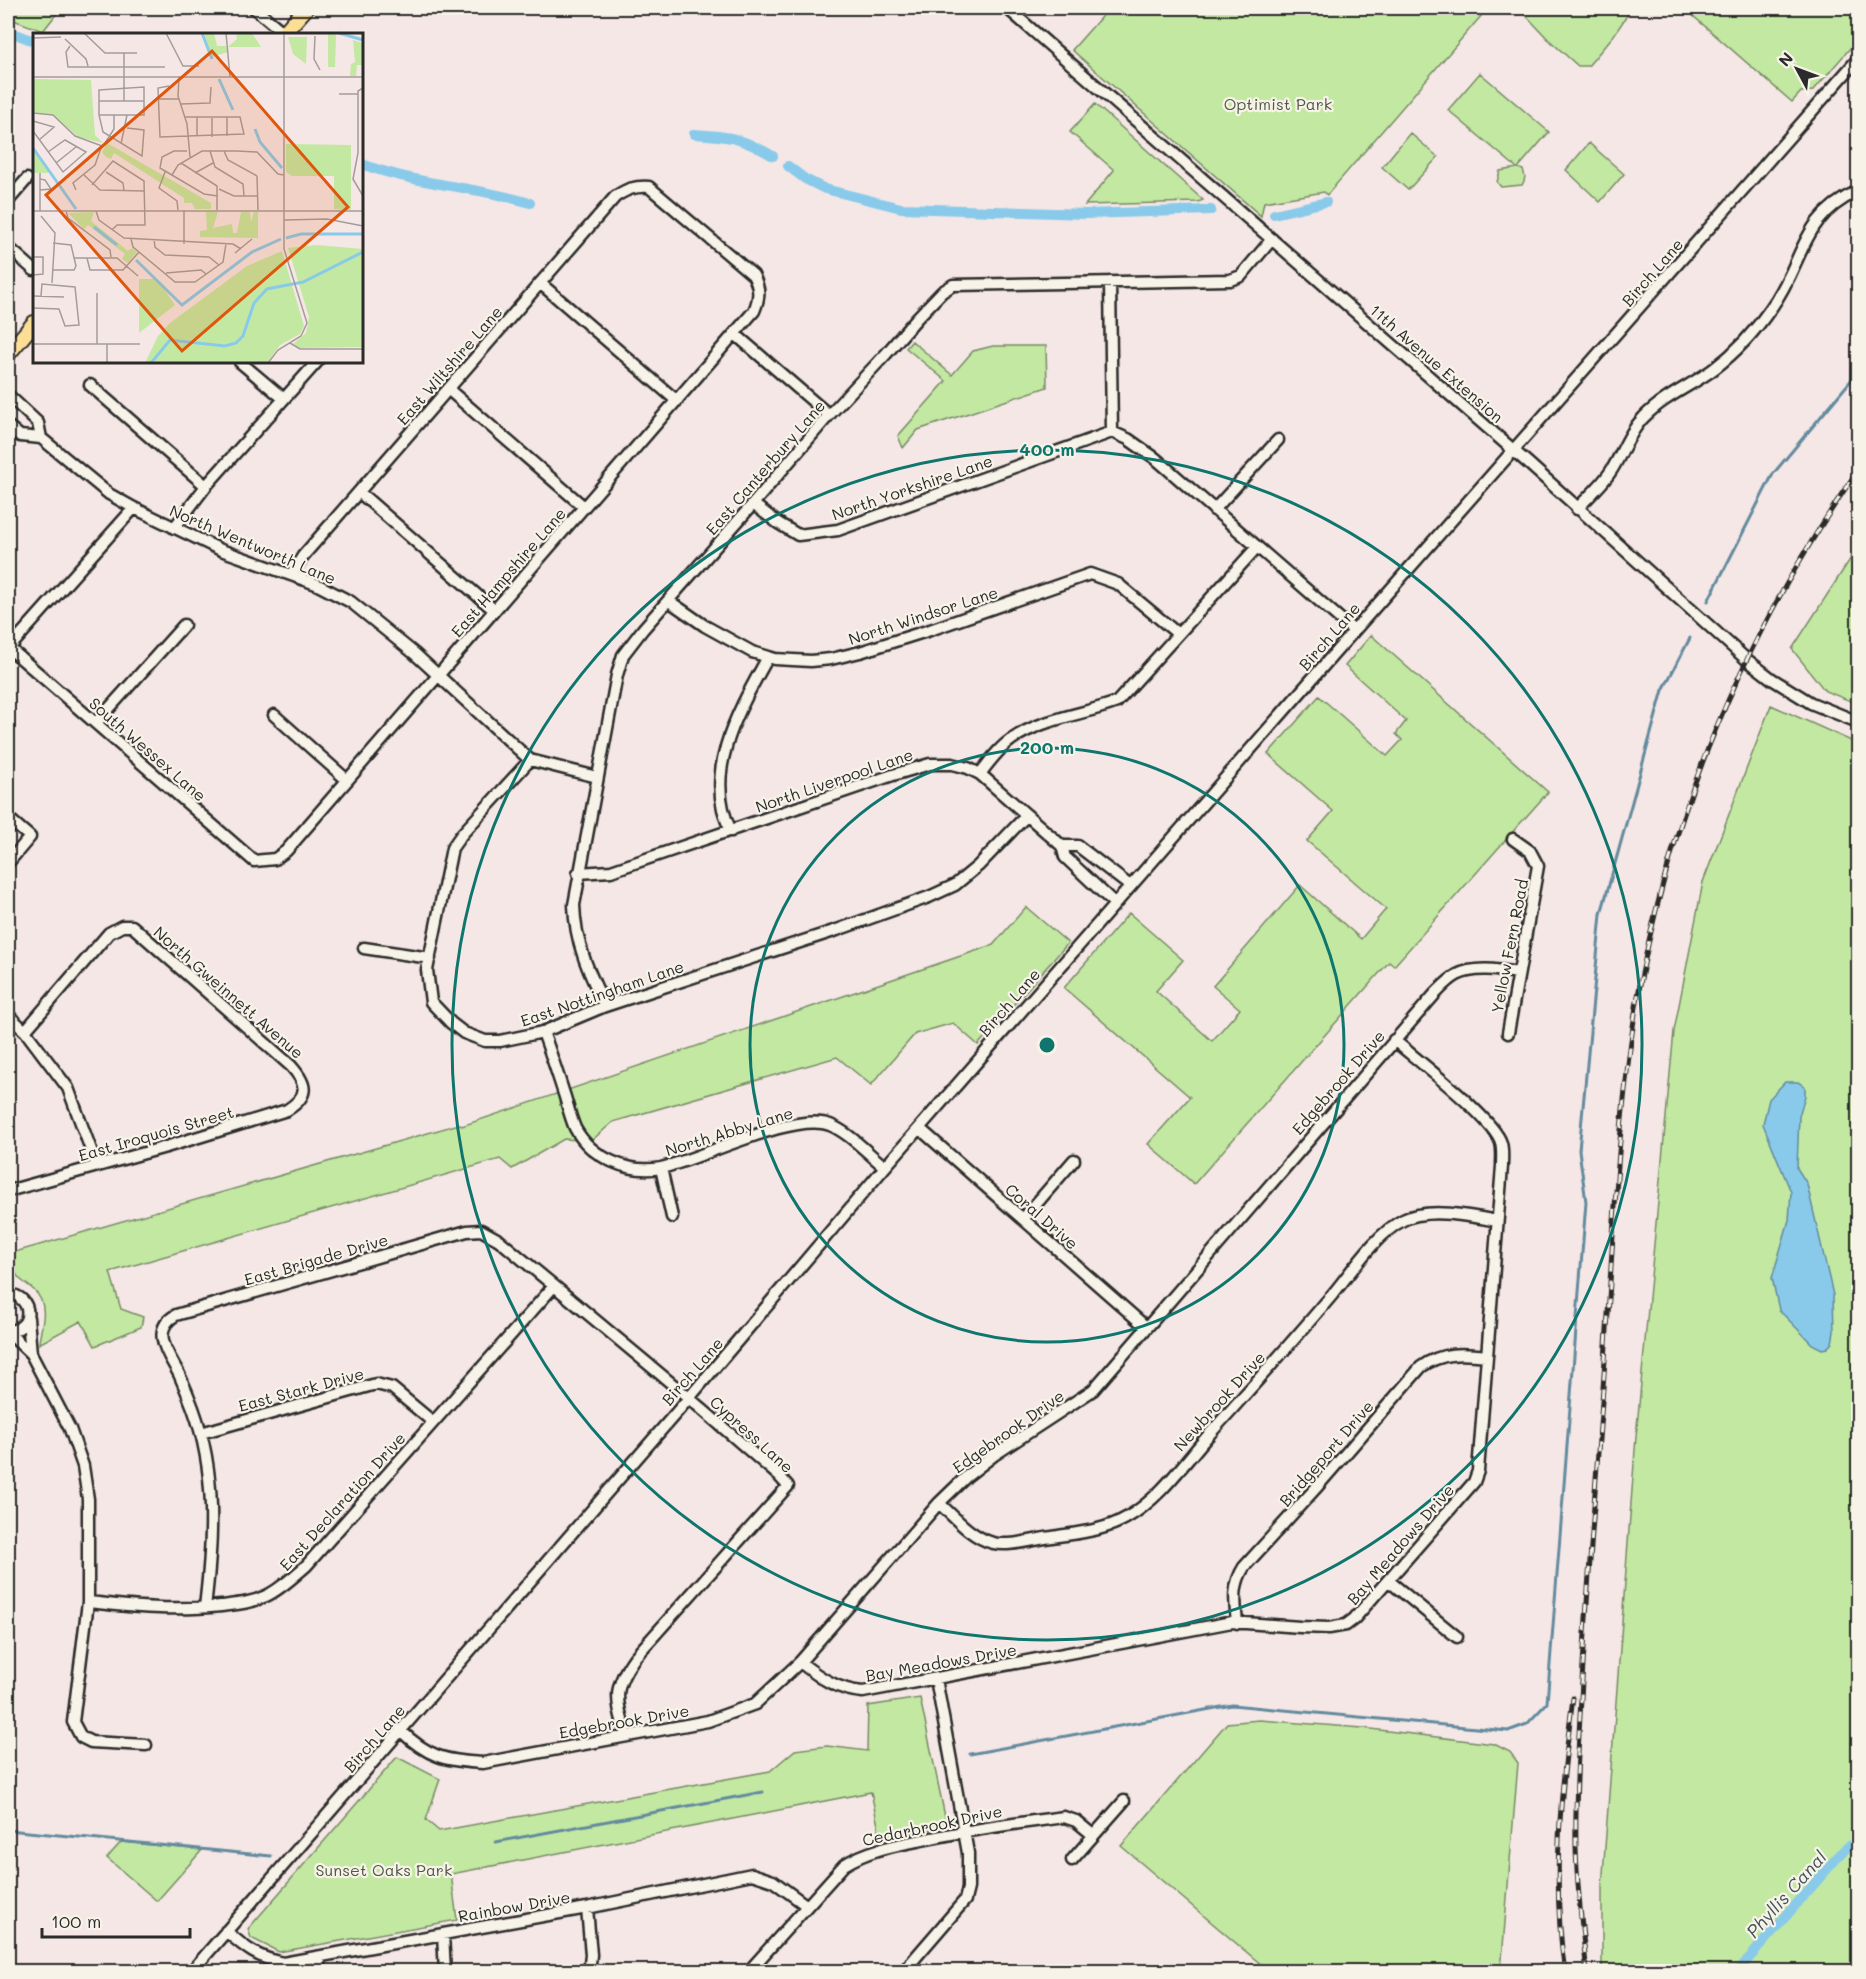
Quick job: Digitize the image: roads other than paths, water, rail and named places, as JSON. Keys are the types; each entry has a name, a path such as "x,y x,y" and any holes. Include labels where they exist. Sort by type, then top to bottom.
{"main road":[{"path":"285,33 306,8"},
{"path":"8,354 33,324"}],"street":[{"path":"254,8 283,33"},
{"name":"11th Avenue Extension","path":"1007,8 1513,450 1746,659 1772,679 1811,703 1858,722"},
{"name":"Birch Lane","path":"191,1971 689,1398 919,1128 1858,59"},
{"path":"8,201 27,179"},
{"name":"East Wiltshire Lane","path":"291,575 303,556 615,196 640,186 649,187 753,275 759,288 759,299"},
{"path":"1577,509 1610,473 1643,417 1715,368 1751,333 1772,308 1789,279 1814,225 1827,210 1858,191"},
{"name":"East Canterbury Lane","path":"605,1006 587,969 574,928 573,905 617,675 623,655 829,415 917,318 942,292 953,285 1230,280 1241,276 1272,239"},
{"path":"8,247 33,269"},
{"path":"1110,282 1112,432 1155,458 1354,631"},
{"path":"540,283 677,401"},
{"name":"East Hampshire Lane","path":"273,860 286,851 677,401 754,311 759,299"},
{"path":"735,334 829,415"},
{"path":"241,363 284,399"},
{"path":"174,528 206,486 316,363"},
{"path":"90,385 206,486"},
{"path":"448,389 584,507"},
{"name":"North Wentworth Lane","path":"8,395 38,423 41,438"},
{"name":"North Wentworth Lane","path":"8,426 20,436 41,438 109,494 134,508 221,550 316,584 351,602 438,675 530,760 597,777"},
{"name":"North Yorkshire Lane","path":"753,504 777,523 798,535 838,530 1112,432"},
{"path":"1214,510 1278,440"},
{"path":"359,492 494,610"},
{"path":"8,647 134,508"},
{"path":"980,774 1010,741 1025,731 1117,702 1257,547"},
{"name":"North Windsor Lane","path":"669,601 705,626 752,652 768,657 811,661 860,652 1090,574 1118,584 1178,634"},
{"path":"96,723 184,625"},
{"name":"South Wessex Lane","path":"8,647 254,861 273,860"},
{"path":"731,831 720,796 723,760 730,732 741,704 768,657"},
{"path":"274,715 347,780"},
{"name":"East Nottingham Lane","path":"530,760 462,834 452,848 427,970 431,1002 464,1033 485,1041 500,1041 543,1032 605,1006 837,930 929,897 955,885 978,866 1027,815"},
{"name":"North Liverpool Lane","path":"579,873 611,871 882,778 930,764 952,764 980,774 1062,846 1065,857 1115,904"},
{"path":"8,818 30,837 8,864"},
{"name":"Yellow Fern Road","path":"1508,1033 1538,866 1530,851 1513,839"},
{"name":"North Liverpool Lane","path":"1062,846 1078,846 1130,886"},
{"name":"North Gweinnett Avenue","path":"25,1030 109,933 122,926 132,926 291,1066 302,1078 304,1093"},
{"path":"364,948 430,958"},
{"name":"Edgebrook Drive","path":"400,1731 414,1744 436,1756 453,1762 483,1763 708,1721 755,1704 800,1662 939,1503 967,1476 994,1455 1093,1390 1435,994 1457,975 1480,970 1518,974"},
{"path":"8,1015 25,1030 68,1088 97,1166"},
{"name":"North Abby Lane","path":"543,1032 575,1128 586,1143 603,1157 619,1165 652,1170 780,1127 818,1122 830,1125 843,1133 885,1167"},
{"name":"Bay Meadows Drive","path":"800,1662 833,1685 849,1691 863,1692 1237,1623 1329,1628 1346,1624 1354,1619 1474,1482 1478,1471 1502,1166 1501,1144 1495,1131 1466,1102 1394,1040"},
{"name":"East Iroquois Street","path":"8,1191 287,1110 299,1103 304,1093"},
{"name":"Coral Drive","path":"919,1128 1146,1326"},
{"path":"1023,1219 1074,1160"},
{"path":"661,1168 672,1217"},
{"name":"Newbrook Drive","path":"939,1503 967,1528 993,1543 1010,1543 1076,1533 1117,1523 1144,1506 1171,1478 1307,1325 1385,1232 1405,1218 1418,1215 1470,1216 1497,1221"},
{"name":"Cypress Lane","path":"481,1230 499,1240 689,1398 780,1476 788,1486 624,1672 617,1688 626,1735"},
{"name":"East Brigade Drive","path":"201,1433 180,1377 163,1344 162,1332 171,1317 467,1231 481,1230"},
{"path":"8,1282 13,1295 26,1305 31,1354"},
{"name":"East Declaration Drive","path":"88,1602 176,1609 205,1607 249,1602 267,1596 285,1585 306,1566 554,1286"},
{"path":"27,1316 22,1326 8,1332 31,1354 70,1429 83,1466 88,1499 88,1602 73,1722 81,1737 91,1742 146,1745"},
{"name":"Bridgeport Drive","path":"1237,1623 1234,1589 1244,1567 1421,1367 1431,1360 1454,1353 1487,1356"},
{"name":"East Stark Drive","path":"201,1433 376,1384 392,1388 433,1422"},
{"path":"201,1433 212,1494 205,1607"},
{"path":"1389,1581 1457,1637"},
{"path":"903,1971 964,1900 968,1888 968,1853 965,1831 936,1679"},
{"path":"1072,1860 1124,1801"},
{"name":"Cedarbrook Drive","path":"748,1971 844,1865 857,1857 881,1848 965,1831 1064,1817 1076,1821 1094,1835"},
{"name":"Rainbow Drive","path":"226,1931 247,1949 265,1959 284,1963 586,1908 752,1874 773,1881 807,1906"},
{"path":"586,1908 591,1955 589,1971"},
{"path":"442,1934 445,1971"},
{"path":"317,1971 321,1956"}],"water":[{"path":"1785,1082 1798,1082 1805,1087 1805,1096 1799,1116 1797,1168 1807,1184 1833,1295 1832,1343 1822,1349 1812,1344 1779,1310 1772,1278 1789,1220 1791,1192 1763,1124 1769,1099"}],"waterway":[{"path":"8,31 33,41"},
{"path":"694,134 735,139 753,145 773,156"},
{"path":"363,164 403,177 530,203"},
{"path":"788,166 805,179 825,189 901,208 1086,214 1211,210"},
{"path":"1274,214 1326,202"},
{"path":"1708,601 1773,474 1858,372"},
{"path":"970,1754 1232,1705 1508,1731 1527,1724 1547,1703 1586,1202 1579,1150 1601,914 1663,690 1690,638"},
{"path":"496,1842 763,1792"},
{"path":"8,1830 271,1856"},
{"name":"Phyllis Canal","path":"1737,1972 1843,1851 1858,1839"}],"railway":[{"path":"1587,1972 1577,1863 1578,1754 1618,1164 1636,1007 1650,934 1669,863 1691,793 1717,726 1780,595 1817,532 1858,470"},
{"path":"1565,1972 1558,1869 1562,1800 1573,1698"}],"park label":[{"name":"Optimist Park","path":"1278,103"},
{"name":"Sunset Oaks Park","path":"384,1869"}]}
